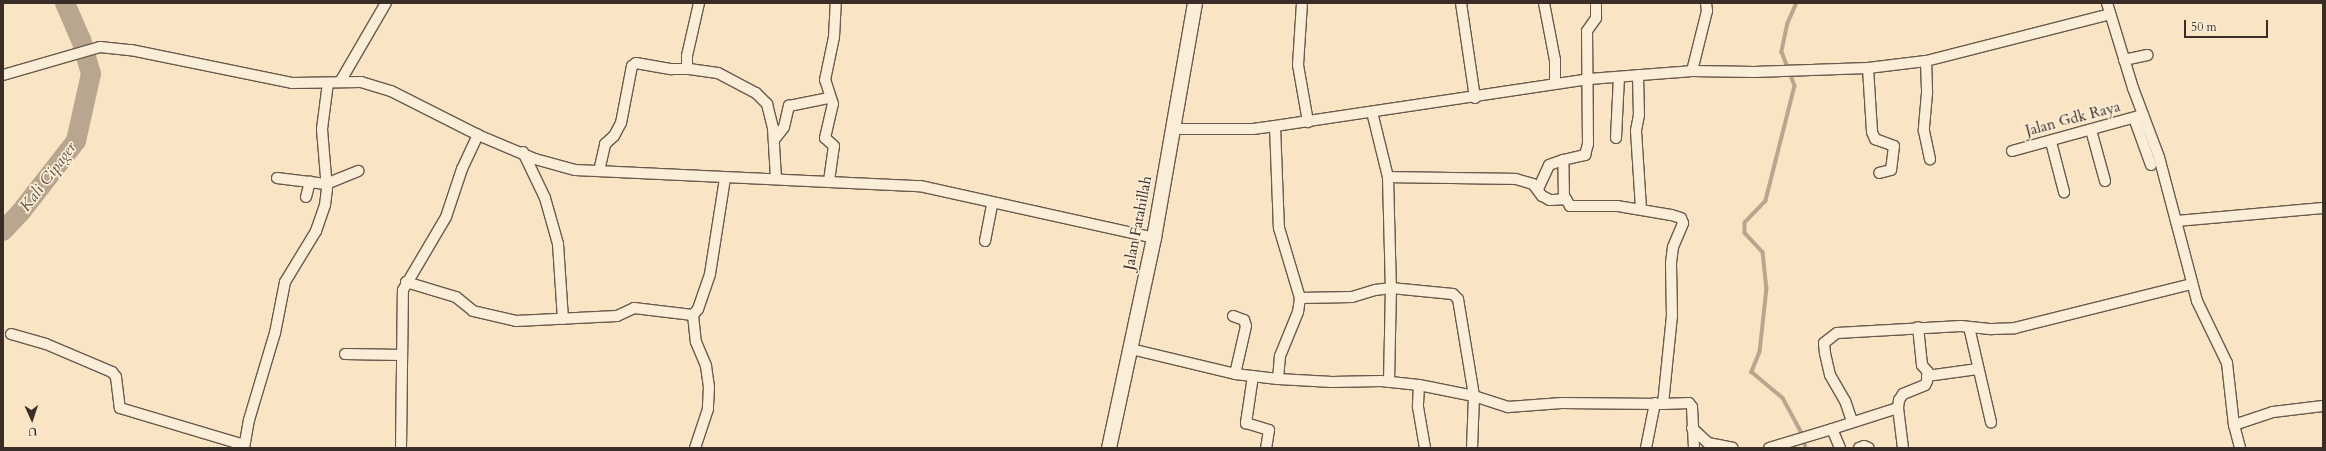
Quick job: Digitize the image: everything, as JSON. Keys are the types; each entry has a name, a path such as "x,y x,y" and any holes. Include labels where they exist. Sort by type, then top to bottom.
{"street":[{"path":"340,82 386,3"},
{"path":"690,68 687,56 699,3"},
{"path":"829,181 834,148 825,140 833,106 829,98 825,80 834,37 836,3"},
{"name":"Jalan Fatahillah","path":"1109,448 1154,238 1195,3"},
{"path":"1302,3 1298,65 1308,122"},
{"path":"1461,3 1475,98"},
{"path":"1544,3 1555,60 1556,83"},
{"path":"1538,189 1549,164 1585,155 1587,152 1590,126 1587,31 1596,18 1596,3"},
{"path":"1692,71 1707,12 1706,3"},
{"path":"2107,3 2124,60 2151,165"},
{"path":"1173,129 1253,129 1475,98 1556,83 1589,79 1692,71 1789,71 1868,68 1926,61 2110,14"},
{"path":"3,75 100,47 131,50 292,84 361,82 391,91 478,135 554,165 575,170 920,186 992,204 1154,238"},
{"path":"2124,60 2147,55"},
{"path":"1926,61 1927,93 1924,131 1930,159"},
{"path":"599,171 605,144 614,136 621,123 632,66 636,63 671,69 690,68 718,73 756,93 767,104 774,140 776,179"},
{"path":"1868,68 1872,132 1875,139 1894,146 1891,170 1879,173"},
{"path":"1638,75 1639,115 1636,131 1641,210"},
{"path":"1616,138 1619,77"},
{"path":"11,334 46,344 112,372 116,377 120,408 244,446 275,333 285,282 316,231 325,205 326,184 322,129 328,83"},
{"path":"774,140 784,127 789,106 829,98"},
{"path":"1372,112 1388,177 1391,288 1388,382"},
{"path":"2138,116 2159,157 2199,307 2227,363 2234,426 2240,448"},
{"name":"Jalan Gdk Raya","path":"2012,151 2051,142 2138,116"},
{"path":"1275,126 1279,228 1300,298 1298,312 1280,356 1278,379"},
{"path":"2091,130 2105,181"},
{"path":"401,448 402,303 406,282 446,217 462,169 478,135"},
{"path":"2051,142 2064,192"},
{"path":"522,152 545,198 558,244 563,319"},
{"path":"1563,160 1564,198 1570,206 1576,207 1606,204 1671,215 1681,218 1683,223 1673,247 1671,262 1672,316 1659,404 1646,448"},
{"path":"277,178 326,184 358,171"},
{"path":"1388,177 1516,179 1533,184 1542,196 1550,200 1564,198"},
{"path":"693,314 698,309 710,274 725,178"},
{"path":"306,197 310,182"},
{"path":"985,242 992,204"},
{"path":"2176,221 2323,208"},
{"path":"406,282 456,297 473,310 496,318 525,322 617,316 634,308 693,314"},
{"path":"1852,421 1845,402 1830,375 1824,343 1838,333 1918,327 2015,328 2192,284"},
{"path":"1300,298 1352,297 1375,290 1391,288 1453,294 1458,299 1474,396 1472,448"},
{"path":"693,314 696,342 706,366 709,387 708,409 694,448"},
{"path":"1233,316 1244,320 1246,326 1235,374"},
{"path":"1903,448 1898,408 1903,394 1925,386 1927,376 1927,369 1922,365 1918,327"},
{"path":"1968,327 1991,422"},
{"path":"1130,349 1235,374 1278,379 1388,382 1419,385 1474,396 1508,407 1522,408 1562,403 1689,403 1694,448"},
{"path":"345,354 402,355"},
{"path":"1927,376 1978,369"},
{"path":"1253,376 1246,423 1269,430 1266,448"},
{"path":"1419,385 1418,407 1425,448"},
{"path":"2234,426 2274,412 2323,406"},
{"path":"1769,448 1832,429 1852,421 1898,408"},
{"path":"1692,428 1708,443 1733,448"},
{"path":"1832,429 1840,448"},
{"path":"1859,448 1869,448"}],"waterway":[{"name":"Kali Cipager","path":"3,231 20,213 76,141 91,74 81,40 65,3"},
{"path":"1797,3 1788,23 1782,52 1795,86 1766,201 1745,223 1745,233 1763,252 1767,288 1760,352 1752,372 1783,398 1804,437 1806,448"}]}
